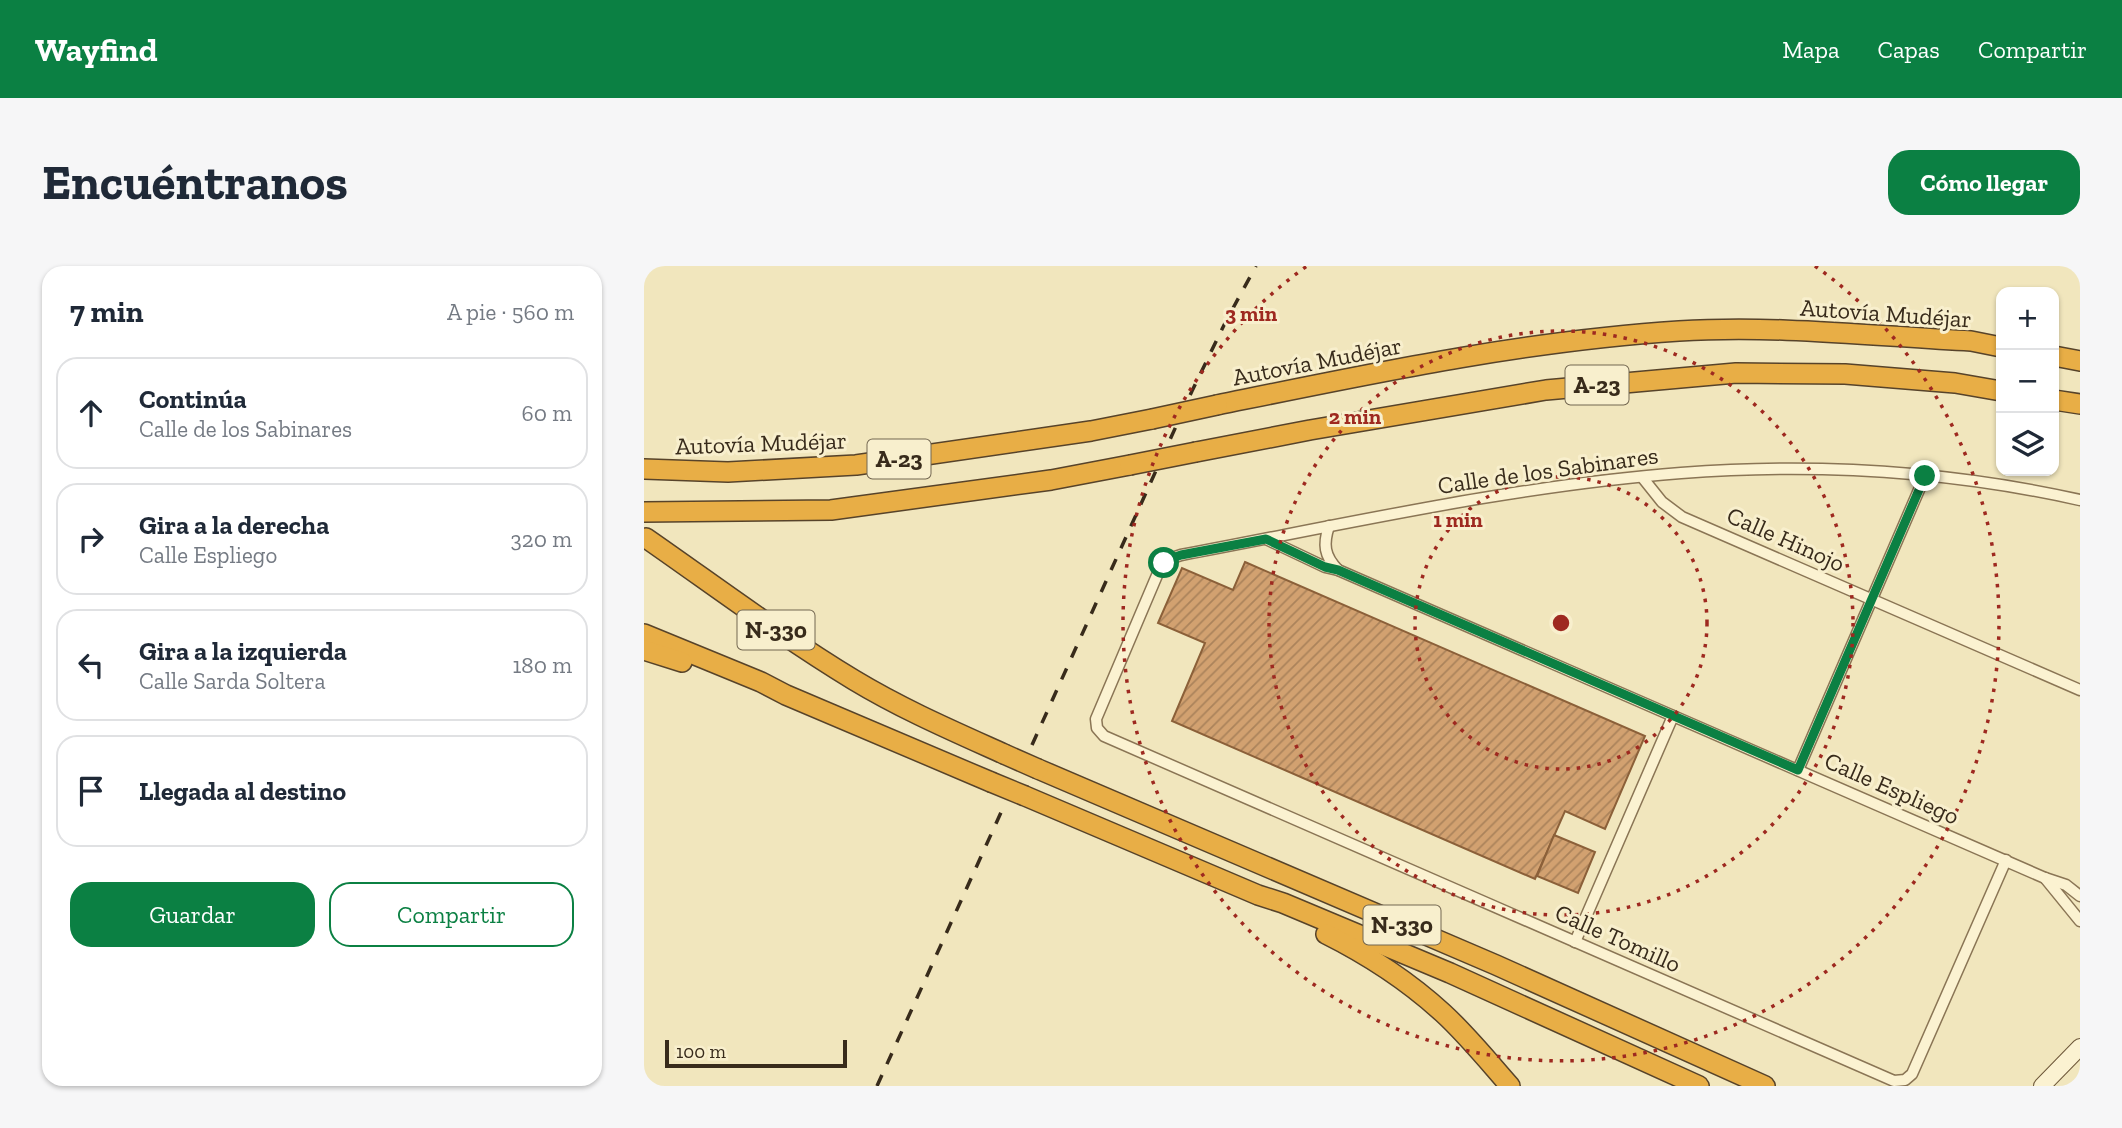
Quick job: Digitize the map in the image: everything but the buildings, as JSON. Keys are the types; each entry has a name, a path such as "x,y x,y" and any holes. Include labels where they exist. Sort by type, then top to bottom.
{"highway":[{"name":"Autovía Mudéjar","path":"644,470 728,472 856,465 1091,431 1406,368 1560,343 1679,331 1768,330 1970,341 1996,346"},
{"path":"2059,357 2080,361"},
{"name":"A-23","path":"644,512 831,510 1051,480 1310,430 1546,390 1736,373 1845,374 1955,383 1996,390"},
{"path":"2059,401 2080,404"},
{"name":"N-330","path":"646,538 782,634 856,681 913,712 1765,1086"},
{"name":"N-330","path":"644,634 1258,895 1450,973 1699,1086"},
{"path":"644,650 702,669 758,692 786,695"},
{"path":"1258,895 1282,912 1343,942 1392,972 1444,1014 1510,1086"}],"street":[{"name":"Calle de los Sabinares","path":"1097,728 1097,714 1158,573 1169,559 1181,555 1527,491 1718,471 1823,470 1925,476 2036,490 2080,500"},
{"path":"1798,770 1925,476"},
{"name":"Calle Hinojo","path":"1642,477 1662,502 1682,517 2080,690"},
{"path":"1329,526 1325,550 1327,557 1338,570"},
{"name":"Calle Espliego","path":"1266,539 1325,567 1338,570 2066,885 2080,896"},
{"path":"1575,942 1673,716"},
{"name":"Calle Tomillo","path":"1097,728 1104,736 1886,1079 1900,1081 1912,1074 2006,860"},
{"name":"Calle Espliego","path":"2045,878 2080,922"},
{"path":"2042,1086 2080,1047"}],"railway":[{"path":"1032,745 1192,391 1256,266"},
{"path":"877,1086 1003,808"}],"route":[{"path":"1164,563 1181,555 1266,539 1325,567 1338,570 1798,770 1925,476"}]}
